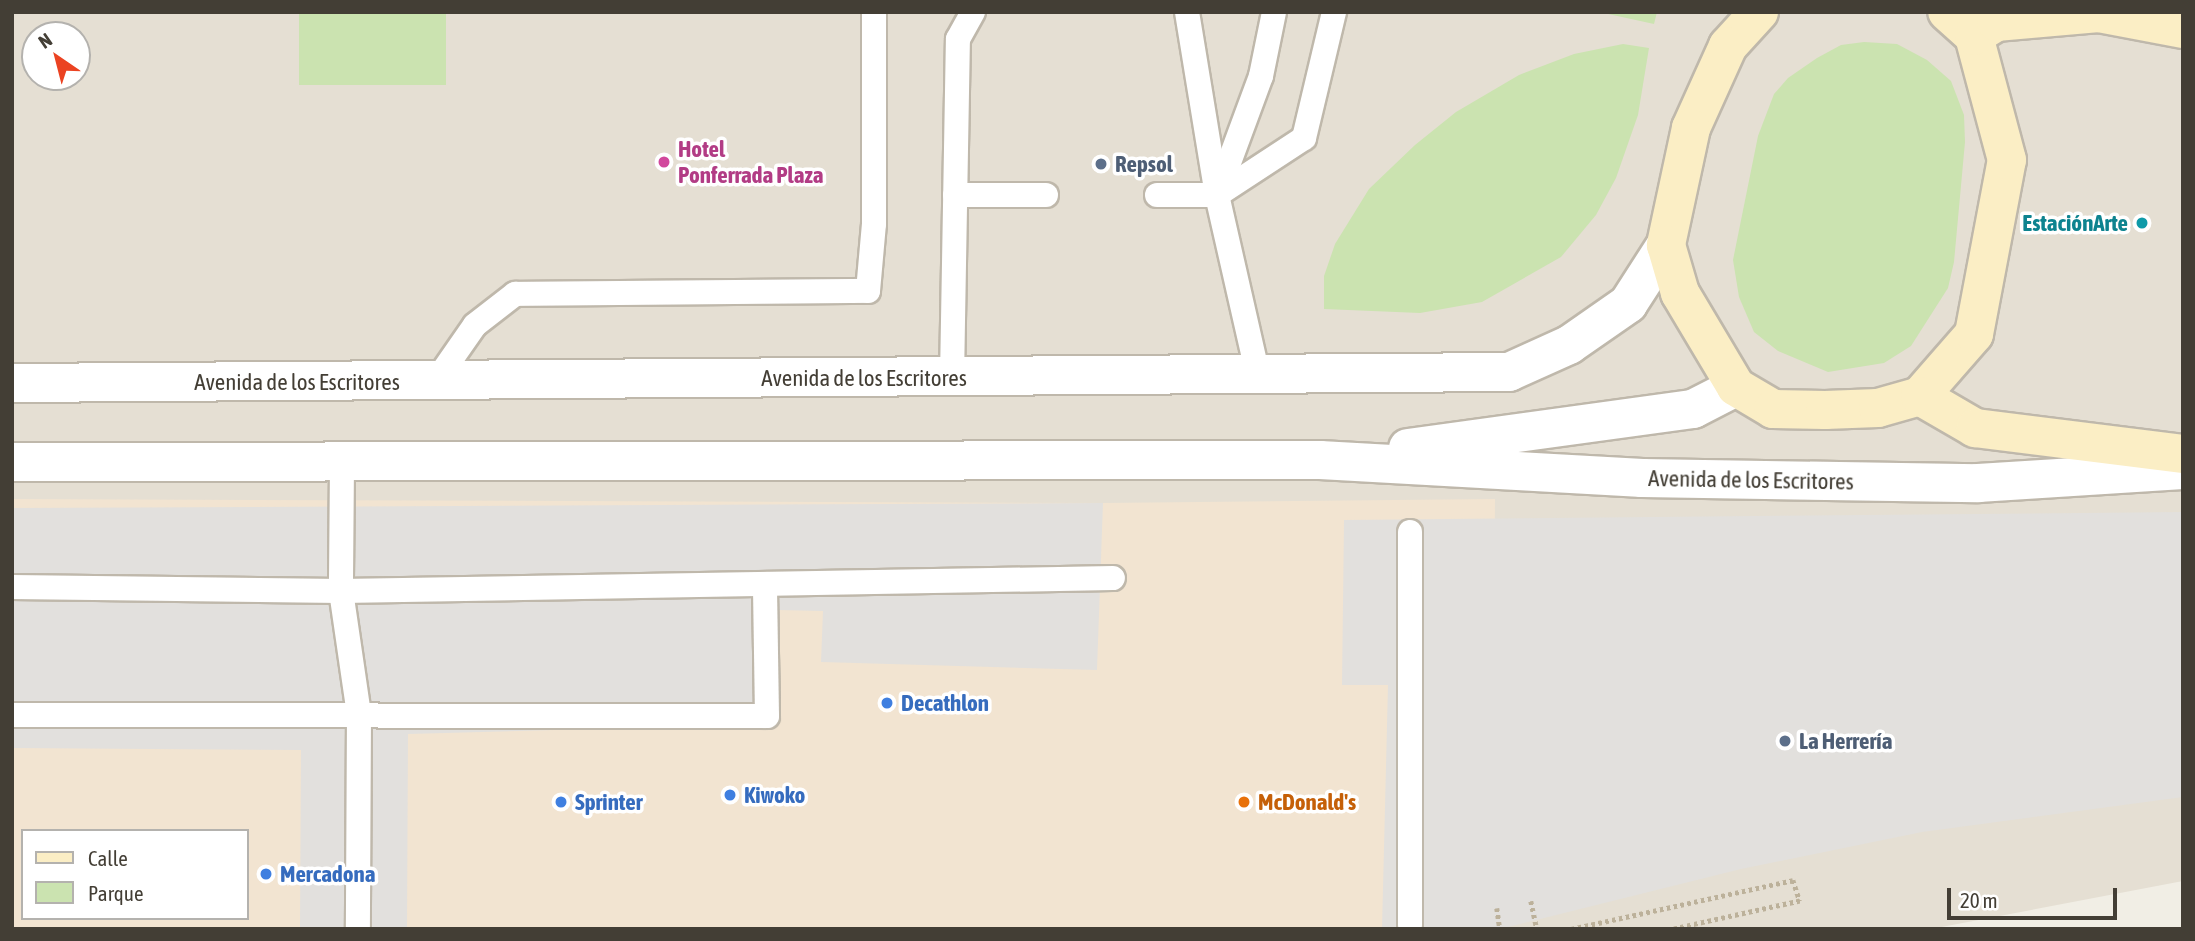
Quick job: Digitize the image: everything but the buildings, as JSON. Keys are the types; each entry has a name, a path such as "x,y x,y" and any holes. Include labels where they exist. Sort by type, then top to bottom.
{"main road":[{"path":"1759,12 1728,46 1691,128 1666,245 1680,293 1737,387 1773,409 1878,408 1920,396 1974,334 2007,160 1960,24 2099,13 2183,29"},
{"path":"1920,396 1975,428 2183,454"}],"street":[{"name":"Avenida de los Escritores","path":"12,383 1509,372 1569,345 1628,304 1666,245"},
{"name":"Avenida de los Escritores","path":"1320,460 1693,409 1737,387"},
{"name":"Avenida de los Escritores","path":"12,462 342,464 1320,460 1642,478 1978,483 2183,470"}],"lane":[{"path":"436,381 475,325 515,293 868,291 874,224 874,12"},
{"path":"952,378 958,39 973,12"},
{"path":"1187,12 1217,195 1258,375"},
{"path":"1217,195 1261,76 1274,12"},
{"path":"1157,195 1217,195 1304,138 1335,12"},
{"path":"955,195 1046,195"},
{"path":"342,464 341,591 359,714 358,929"},
{"path":"1410,533 1410,925"},
{"path":"12,587 341,591 1112,578"},
{"path":"12,715 767,716 765,584"}],"path":[{"path":"1571,929 1793,880 1800,901 1674,929"},
{"path":"1531,901 1538,929"},
{"path":"1497,908 1500,929"}],"shaded area":[{"path":"12,12 2183,12 2183,881 1931,929 12,929"},
{"path":"12,499 1103,503 1495,499 1492,929 12,929"},
{"path":"1103,503 1097,670 821,662 823,611 778,610 776,724 408,734 407,929 300,929 301,750 12,748 12,508"},
{"name":"La Herrería","path":"2183,512 2183,797 1922,832 1741,869 1500,929 1382,929 1388,685 1342,685 1344,520"}],"green space":[{"path":"299,12 446,12 446,85 299,85"},
{"path":"1599,12 1657,12 1654,24"},
{"path":"1864,42 1897,44 1927,60 1951,81 1964,115 1965,142 1954,262 1948,288 1911,346 1884,363 1828,372 1778,351 1754,332 1739,297 1733,260 1758,136 1774,94 1788,78 1817,58 1841,45"},
{"path":"1623,44 1649,48 1638,115 1616,178 1596,215 1561,257 1482,302 1420,313 1324,309 1324,276 1335,244 1369,189 1415,145 1456,112 1519,75 1574,54"}],"place":[{"name":"Hotel Ponferrada Plaza","path":"664,162"},
{"name":"Repsol","path":"1101,164"},
{"name":"EstaciónArte","path":"2142,223"},
{"name":"Decathlon","path":"887,703"},
{"name":"La Herrería","path":"1785,741"},
{"name":"Kiwoko","path":"730,795"},
{"name":"Sprinter","path":"561,802"},
{"name":"McDonald's","path":"1244,802"},
{"name":"Mercadona","path":"266,874"}]}
